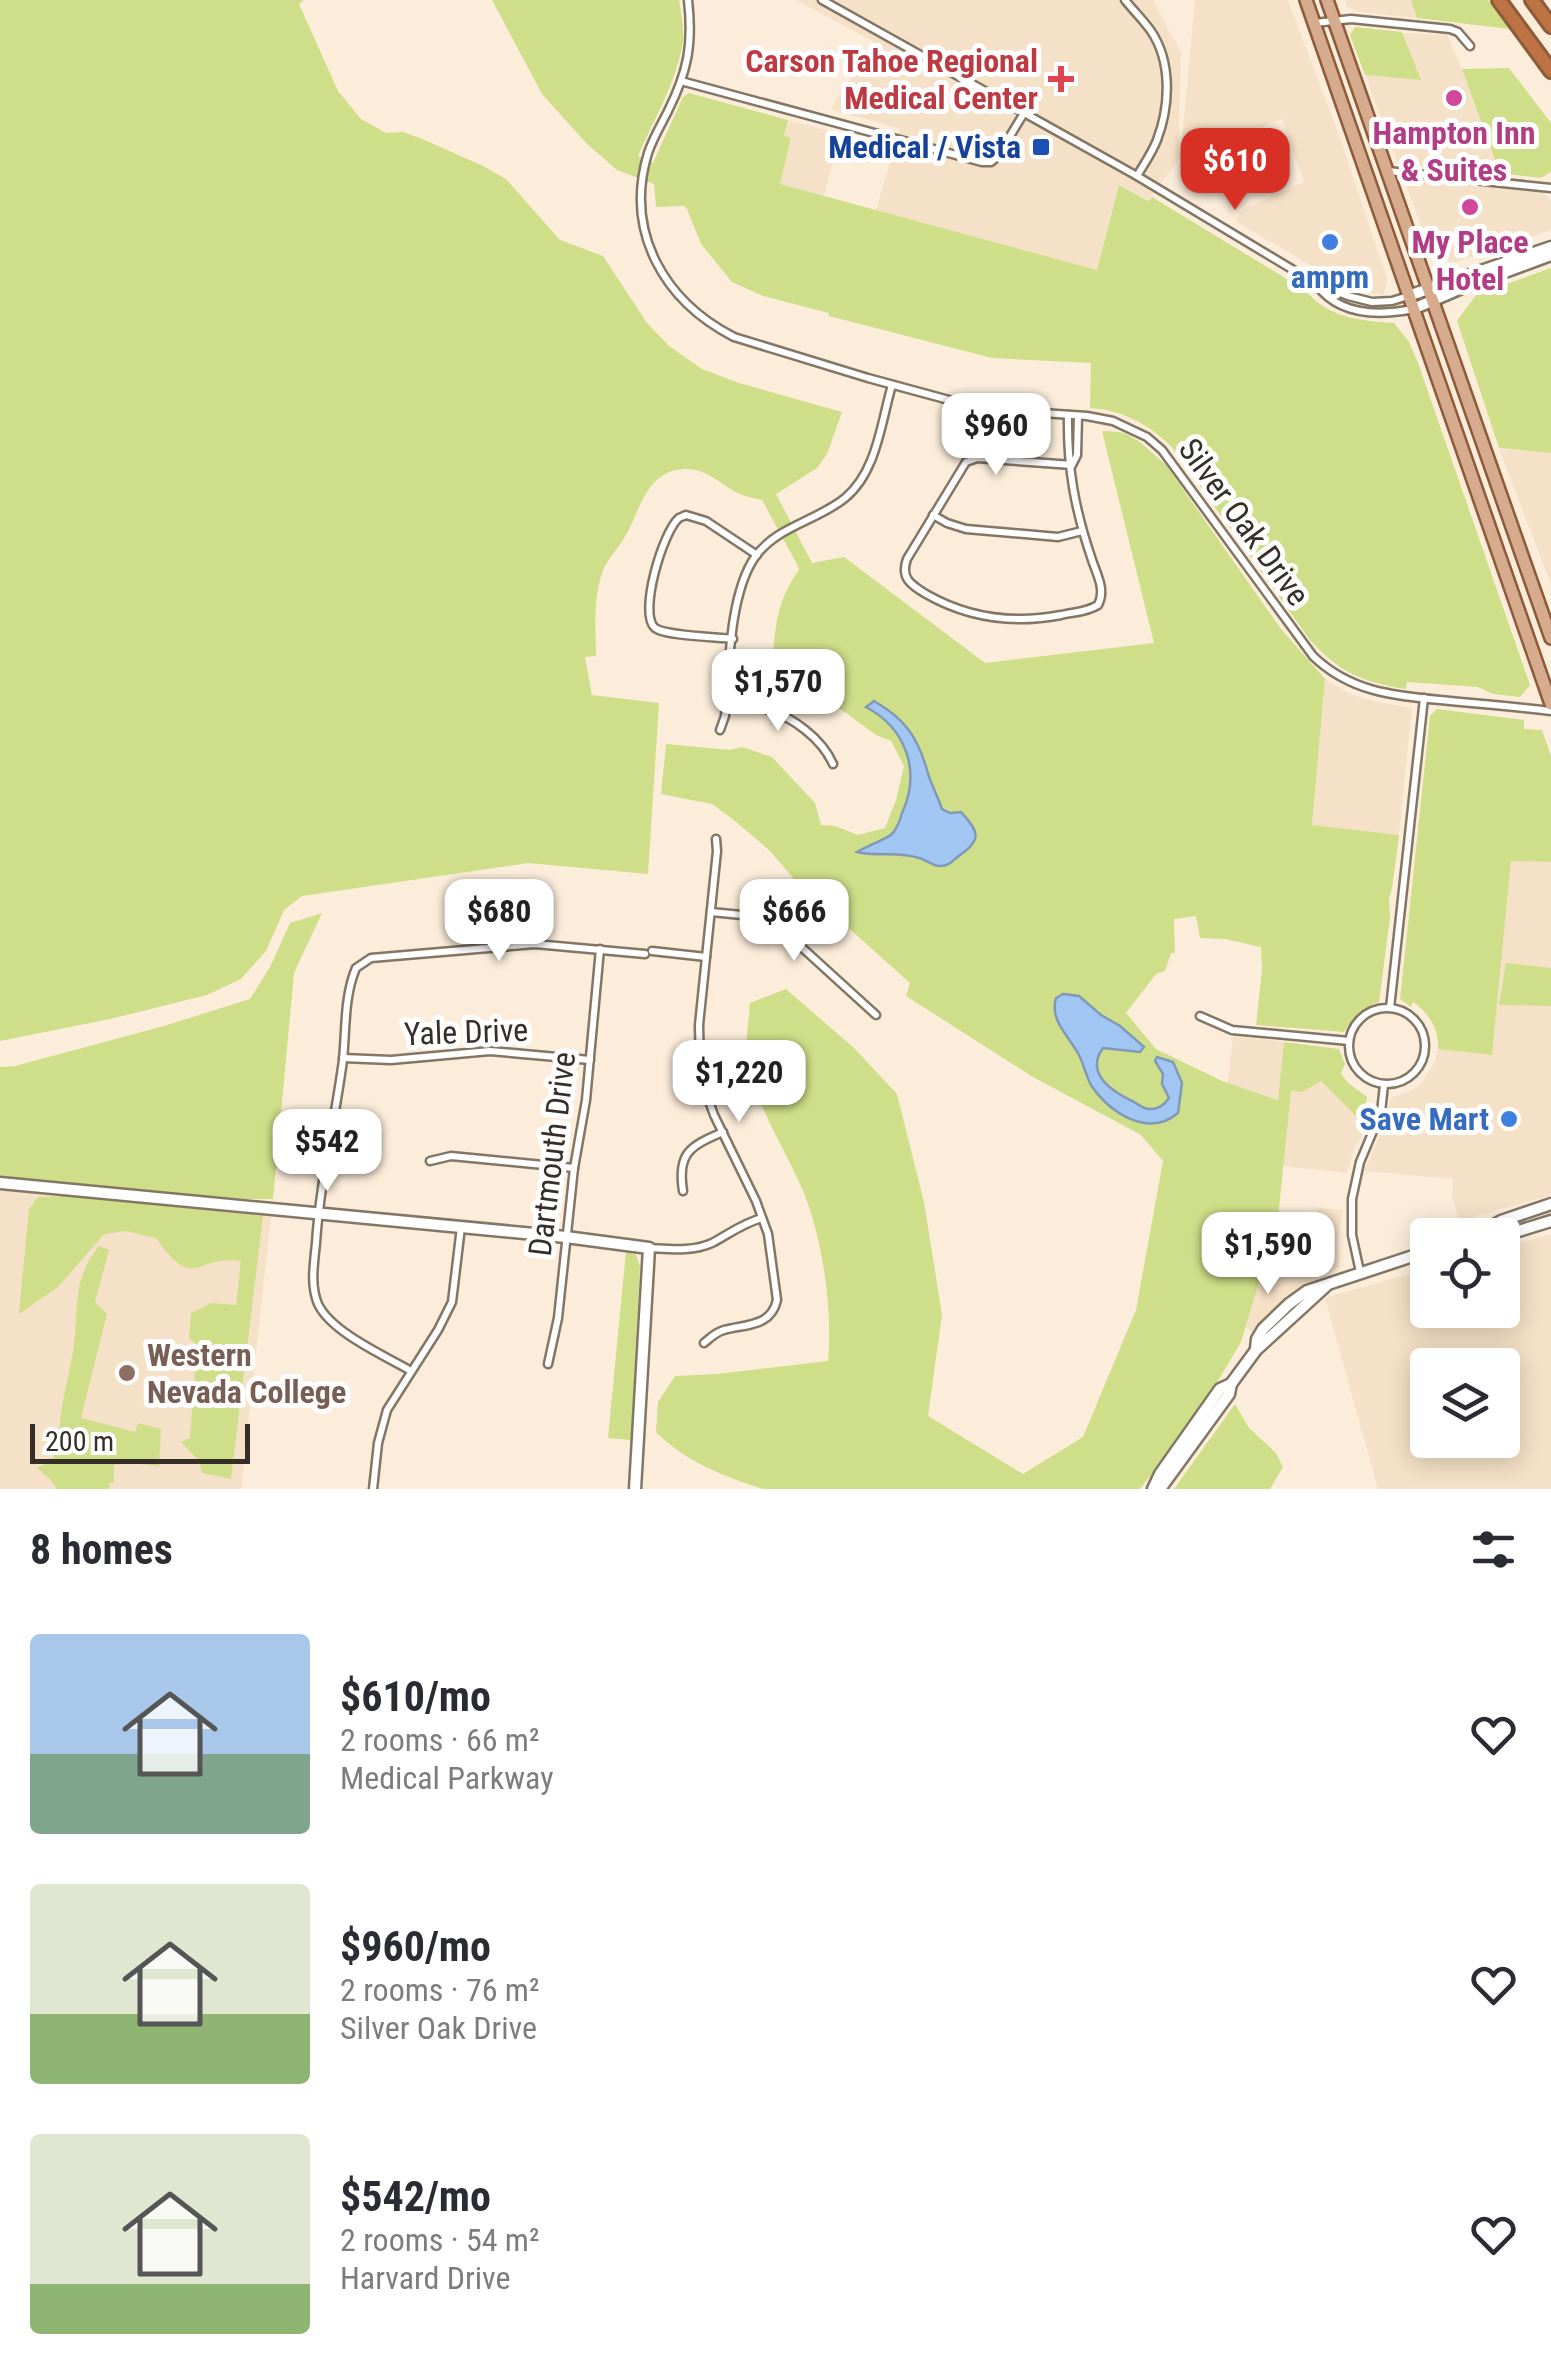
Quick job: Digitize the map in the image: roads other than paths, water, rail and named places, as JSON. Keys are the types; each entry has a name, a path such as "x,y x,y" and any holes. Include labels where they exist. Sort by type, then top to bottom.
{"highway":[{"path":"1499,0 1551,71"},
{"path":"1532,0 1551,26"}],"main road":[{"path":"1306,0 1551,707"},
{"path":"1327,0 1551,638"}],"street":[{"name":"Silver Oak Drive","path":"688,0 690,46 681,80 654,136 641,204 643,222 662,276 692,310 734,337 892,385 982,409 1099,417 1130,428 1162,450 1300,640 1324,667 1374,692 1551,707"},
{"path":"822,0 1137,176 1315,283 1372,302 1410,302"},
{"path":"1125,0 1151,32 1161,50 1166,72 1163,121 1156,144 1137,176"},
{"path":"1314,23 1367,20 1450,29 1470,46"},
{"path":"681,80 982,162 991,162 998,156 1024,113"},
{"path":"1387,170 1551,188"},
{"path":"1315,283 1333,302 1381,314 1551,247"},
{"path":"1430,294 1551,254"},
{"path":"720,730 738,594 746,573 769,542 836,504 858,484 871,459 892,385"},
{"path":"1068,415 1067,454 1072,465"},
{"path":"1072,465 977,458 964,464 905,562 906,578 952,607 1000,618 1048,617 1098,605 1102,591 1073,495 1078,416"},
{"path":"733,639 654,628 648,618 654,574 675,523 686,515 699,517 757,555"},
{"path":"933,515 966,528 1058,537 1082,532"},
{"path":"1390,1008 1424,698"},
{"path":"726,704 764,709 787,718 827,750 833,764"},
{"path":"704,1343 717,1332 760,1323 775,1309 777,1300 768,1234 705,1090 700,1058 699,1025 716,839"},
{"path":"710,912 752,916 786,933 876,1015"},
{"path":"411,1371 340,1328 320,1308 313,1288 318,1213 356,968 371,958 535,944 706,957"},
{"name":"Dartmouth Drive","path":"548,1364 558,1318 600,948"},
{"path":"1390,1008 1417,1021 1426,1039 1426,1049 1412,1076 1384,1084 1357,1070 1349,1041 1363,1016 1390,1008"},
{"path":"1200,1016 1232,1030 1349,1041"},
{"name":"Yale Drive","path":"343,1058 391,1060 490,1051 590,1060"},
{"path":"1360,1272 1352,1234 1352,1198 1360,1162 1381,1112 1384,1084"},
{"path":"684,1191 680,1173 687,1152 722,1132"},
{"path":"430,1161 452,1156 574,1168"},
{"path":"0,1183 677,1250 710,1244 738,1226 762,1218"},
{"path":"1510,1218 1551,1204"},
{"path":"1520,1230 1551,1221"},
{"path":"373,1489 381,1428 388,1409 452,1302 461,1227"},
{"path":"636,1489 649,1248"},
{"path":"1156,1489 1229,1394 1231,1384 1256,1350 1326,1286 1410,1257"}],"water":[{"path":"874,701 902,722 914,738 942,809 961,812 974,830 972,844 946,865 937,866 904,855 857,852 894,832 910,782 910,767 900,739 892,727 866,707"},
{"path":"1063,994 1079,996 1144,1047 1140,1052 1103,1048 1098,1057 1099,1074 1118,1093 1145,1108 1161,1106 1169,1098 1155,1061 1157,1057 1173,1062 1182,1083 1178,1113 1167,1120 1142,1123 1108,1105 1089,1082 1079,1055 1055,1014 1056,998"}],"place":[{"name":"Carson Tahoe Regional Medical Center","path":"1061,79"},
{"name":"Hampton Inn & Suites","path":"1454,98"},
{"name":"Medical / Vista","path":"1041,147"},
{"name":"My Place Hotel","path":"1470,207"},
{"name":"ampm","path":"1330,242"},
{"name":"Save Mart","path":"1509,1119"},
{"name":"Western Nevada College","path":"127,1373"}]}
